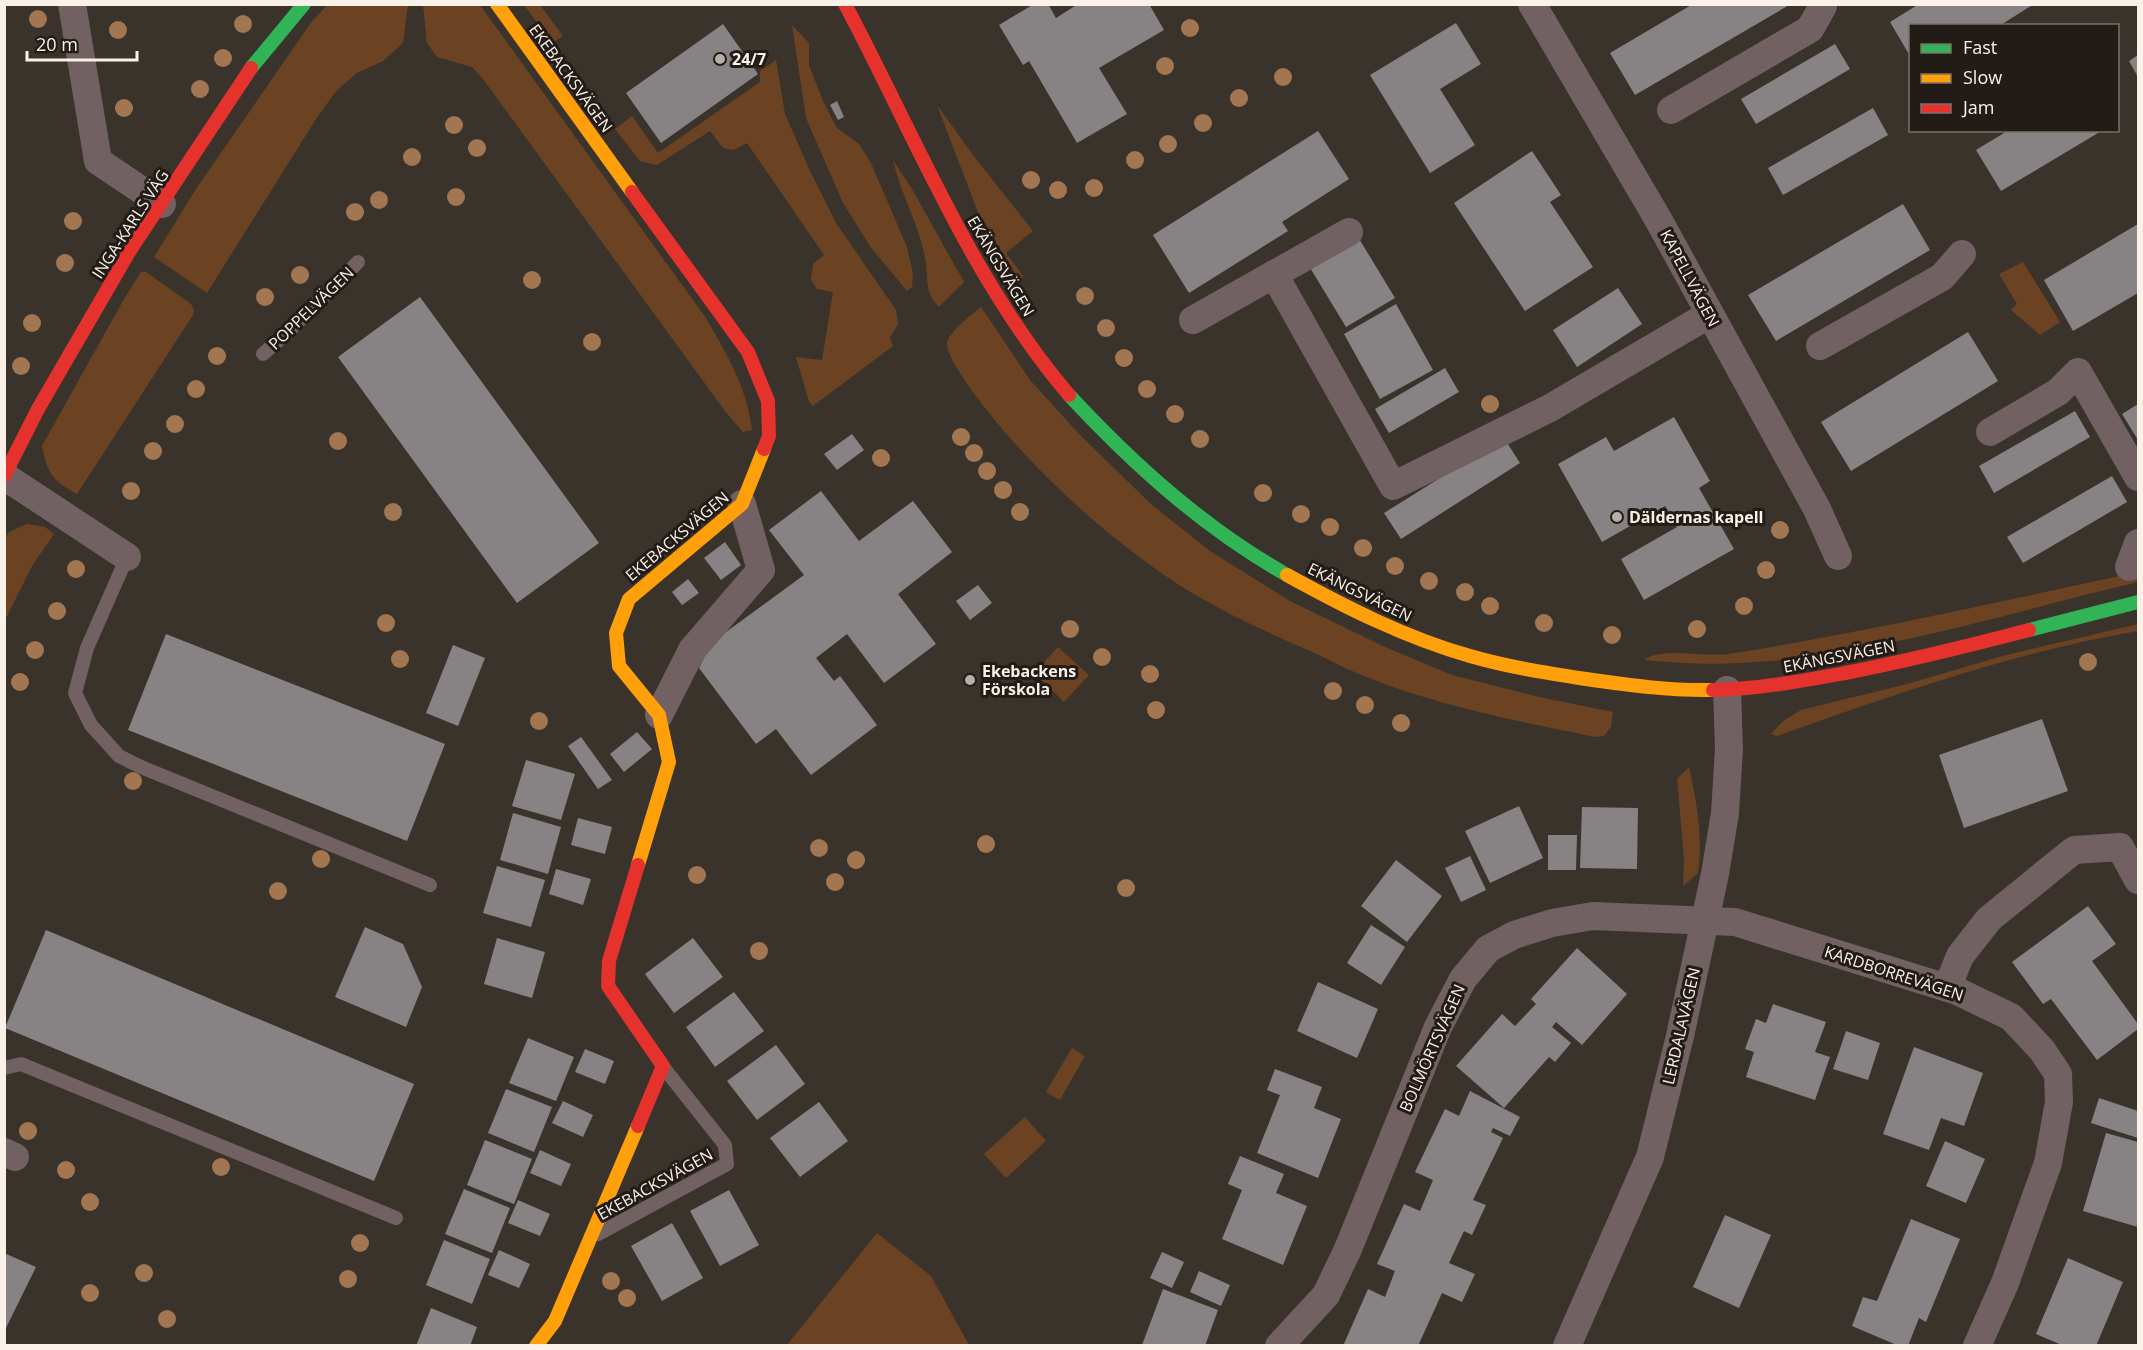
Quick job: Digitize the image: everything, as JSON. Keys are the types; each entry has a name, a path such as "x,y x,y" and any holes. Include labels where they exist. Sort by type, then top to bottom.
{"street":[{"path":"72,4 99,161 162,204"},
{"name":"INGA-KARLS VÄG","path":"4,476 38,409 123,261 252,66 304,4"},
{"name":"EKEBACKSVÄGEN","path":"497,4 748,352 768,401 769,436 742,504 629,599 616,633 619,666 659,715 669,762 609,961 608,986 663,1066 555,1321 536,1346"},
{"name":"EKÄNGSVÄGEN","path":"846,4 966,243 1027,341 1084,412 1137,466 1214,530 1291,577 1379,623 1457,652 1535,670 1629,686 1727,690 1782,684 1889,665 2139,602"},
{"name":"KAPELLVÄGEN","path":"1532,4 1658,219 1817,509 1838,556"},
{"path":"1671,110 1810,29 1823,6"},
{"path":"1193,320 1349,232"},
{"path":"1820,346 1942,277 1962,254"},
{"path":"1274,274 1394,486 1550,408 1710,314"},
{"path":"1990,432 2058,392 2078,372 2139,477"},
{"path":"4,476 127,557"},
{"path":"659,715 692,650 761,570 742,504"},
{"name":"LERDALAVÄGEN","path":"1567,1346 1650,1157 1715,874 1725,813 1729,749 1727,690"},
{"path":"1947,988 1960,956 1989,919 2074,850 2120,847 2139,880"},
{"name":"BOLMÖRTSVÄGEN","path":"1279,1346 1326,1295 1348,1249 1438,1028 1462,979 1488,949 1514,935 1552,923 1593,916 1705,921"},
{"name":"KARDBORREVÄGEN","path":"1705,921 1736,922 1947,988 2011,1017 2042,1050 2058,1074 2059,1102 2048,1163 2005,1283 1977,1346"}],"lane":[{"name":"POPPELVÄGEN","path":"263,354 358,262"},
{"path":"127,557 87,648 75,693 91,725 119,756 430,885"},
{"path":"4,1068 21,1065 396,1218"},
{"name":"EKEBACKSVÄGEN","path":"589,1239 727,1164 725,1145 663,1066"}],"shaded area":[{"path":"328,4 408,5 403,43 383,61 357,73 336,91 207,293 154,257 196,189 310,24"},
{"path":"423,5 480,5 706,318 741,385 752,430 743,432 725,411 483,79 472,67 437,57 427,43"},
{"path":"524,5 540,5 563,36 552,43"},
{"path":"792,25 809,43 809,65 823,101 837,128 859,144 871,163 907,247 913,274 912,287 907,291 872,249 843,203 806,118"},
{"path":"776,60 785,114 810,171 836,223 896,310 898,324 890,338 893,346 813,406 809,402 796,357 822,360 833,292 817,289 811,280 813,264 824,255 747,143 734,150 723,148 710,131 657,165 640,161 615,129 632,116 658,153 760,82 760,71"},
{"path":"937,105 1033,231 1006,253 1023,276 1021,283 979,215"},
{"path":"893,160 912,189 964,282 939,307 929,292 923,250"},
{"path":"2023,262 2060,322 2040,335 2011,310 2017,304 1999,274"},
{"path":"141,272 146,272 191,304 194,310 193,315 77,494 52,475 42,446"},
{"path":"981,307 1030,380 1080,435 1152,505 1210,551 1290,601 1385,647 1452,675 1539,697 1613,712 1611,727 1604,736 1596,737 1506,718 1416,695 1359,674 1258,628 1176,583 1125,546 1074,503 1027,457 969,387 951,357 947,343 956,329"},
{"path":"27,524 45,527 54,534 32,566 5,620 5,538 9,532"},
{"path":"2138,572 2138,582 1941,632 1841,652 1728,664 1644,660 1673,653 1729,654 1832,636"},
{"path":"2138,624 2138,631 2001,662 1777,736 1771,734 1783,721 1801,710 1907,684 2006,655"},
{"path":"1058,647 1089,675 1064,702 1034,673"},
{"path":"1689,767 1700,846 1698,873 1683,886 1684,858 1677,779"},
{"path":"1072,1048 1085,1056 1060,1100 1046,1092"},
{"path":"1025,1117 1046,1141 1006,1178 984,1154"},
{"path":"877,1233 931,1276 969,1345 787,1345"}],"building":[{"path":"1034,4 1048,4 1056,18 1078,4 1149,4 1164,30 1099,68 1127,114 1077,143 1029,61 1023,65 999,25"},
{"path":"1693,4 1791,4 1635,95 1610,53"},
{"path":"1919,4 2034,4 2002,24 1909,24 1909,54 1890,22"},
{"path":"1456,23 1481,64 1440,89 1475,145 1430,173 1370,75"},
{"path":"723,24 758,74 661,143 626,93"},
{"path":"1835,44 1850,69 1756,124 1741,99"},
{"path":"2138,55 2138,77 2129,61"},
{"path":"837,101 844,117 838,120 830,105"},
{"path":"1873,108 1888,135 1783,195 1768,168"},
{"path":"1318,131 1349,179 1282,222 1288,231 1189,293 1153,235"},
{"path":"2006,132 2100,132 2001,191 1976,150"},
{"path":"1532,151 1561,195 1550,202 1593,267 1525,311 1454,203"},
{"path":"1903,204 1930,250 1776,341 1748,295"},
{"path":"2138,224 2138,293 2073,331 2044,280"},
{"path":"1358,237 1395,298 1346,327 1309,266"},
{"path":"1618,288 1642,324 1577,367 1553,330"},
{"path":"420,297 599,543 517,603 338,357"},
{"path":"1396,304 1433,370 1380,399 1344,334"},
{"path":"1968,332 1998,381 1851,471 1821,422"},
{"path":"1445,368 1459,392 1389,433 1375,409"},
{"path":"2138,404 2138,440 2122,414"},
{"path":"2075,411 2090,437 1994,493 1979,466"},
{"name":"Däldernas kapell","path":"1674,417 1710,481 1699,488 1734,549 1644,600 1621,559 1677,527 1665,506 1602,542 1558,464 1606,437 1614,451"},
{"path":"852,434 864,450 837,470 824,454"},
{"path":"1504,438 1520,463 1401,539 1384,513"},
{"path":"2112,476 2127,502 2023,563 2007,537"},
{"path":"821,491 859,541 913,501 952,552 898,594 936,644 884,683 847,634 816,658 834,681 840,676 877,725 811,775 776,729 756,744 699,668 711,643 804,575 769,530"},
{"path":"725,542 741,565 721,580 704,558"},
{"path":"688,579 699,593 682,605 672,592"},
{"path":"978,585 992,603 970,620 956,601"},
{"path":"166,634 445,744 407,841 128,730"},
{"path":"453,645 485,658 458,726 426,713"},
{"path":"2042,719 2068,791 1964,828 1939,755"},
{"path":"637,732 652,749 624,772 610,754"},
{"path":"581,737 612,780 598,789 568,746"},
{"path":"526,760 575,774 561,820 512,806"},
{"path":"1519,806 1543,858 1490,883 1465,831"},
{"path":"1582,807 1638,808 1637,869 1580,868"},
{"path":"513,813 561,827 548,874 500,860"},
{"path":"578,818 612,827 605,854 571,845"},
{"path":"1548,835 1577,835 1576,870 1548,870"},
{"path":"1470,856 1486,890 1461,902 1445,868"},
{"path":"1396,860 1442,896 1407,942 1361,906"},
{"path":"497,866 545,880 531,927 483,913"},
{"path":"556,869 591,879 583,905 549,894"},
{"path":"2088,906 2116,944 2092,961 2138,1024 2138,1029 2097,1060 2051,999 2043,1004 2012,962"},
{"path":"1371,925 1405,947 1381,985 1347,963"},
{"path":"365,927 403,944 422,987 406,1027 335,997"},
{"path":"46,930 414,1084 374,1181 5,1028"},
{"path":"497,938 545,952 532,998 484,984"},
{"path":"693,938 723,977 674,1013 645,974"},
{"path":"1577,948 1627,994 1582,1045 1556,1022 1552,1027 1571,1043 1555,1062 1549,1057 1504,1108 1456,1066 1502,1014 1515,1026 1536,1004 1531,999"},
{"path":"1318,982 1378,1009 1357,1058 1297,1031"},
{"path":"734,992 764,1031 715,1067 686,1027"},
{"path":"1773,1004 1826,1022 1815,1052 1830,1057 1815,1100 1746,1077 1754,1052 1745,1049 1756,1019 1766,1023"},
{"path":"1846,1031 1880,1043 1868,1080 1833,1069"},
{"path":"528,1038 574,1057 556,1101 509,1083"},
{"path":"776,1045 805,1084 757,1120 727,1081"},
{"path":"1914,1047 1983,1073 1964,1126 1941,1118 1929,1150 1883,1134"},
{"path":"585,1049 614,1061 605,1084 575,1072"},
{"path":"1275,1069 1322,1087 1314,1108 1341,1119 1318,1178 1257,1153 1280,1095 1267,1090"},
{"path":"506,1089 552,1107 534,1152 488,1133"},
{"path":"1470,1091 1520,1117 1510,1136 1493,1128 1491,1132 1503,1138 1473,1200 1486,1205 1472,1235 1464,1231 1449,1263 1475,1274 1462,1302 1442,1293 1418,1346 1343,1346 1368,1289 1385,1297 1395,1271 1377,1264 1404,1204 1420,1211 1433,1180 1415,1172 1445,1109 1459,1116"},
{"path":"2099,1098 2138,1111 2138,1138 2091,1123"},
{"path":"563,1101 593,1115 583,1137 552,1123"},
{"path":"819,1102 848,1141 800,1177 770,1138"},
{"path":"2106,1133 2138,1142 2138,1227 2083,1211"},
{"path":"485,1140 532,1159 514,1204 467,1185"},
{"path":"1945,1141 1985,1159 1966,1203 1926,1186"},
{"path":"540,1150 571,1164 561,1186 530,1173"},
{"path":"1240,1156 1284,1174 1276,1193 1307,1206 1283,1265 1222,1239 1242,1190 1228,1184"},
{"path":"464,1189 510,1208 492,1253 445,1234"},
{"path":"729,1190 759,1245 720,1266 690,1211"},
{"path":"518,1200 550,1214 540,1236 508,1223"},
{"path":"1725,1215 1771,1235 1739,1308 1693,1287"},
{"path":"1911,1219 1960,1239 1926,1322 1919,1318 1908,1346 1899,1346 1852,1326 1863,1297 1877,1301"},
{"path":"672,1223 703,1278 662,1301 631,1246"},
{"path":"444,1240 490,1259 472,1304 426,1285"},
{"path":"499,1250 530,1264 519,1288 488,1275"},
{"path":"1162,1252 1184,1262 1172,1288 1150,1278"},
{"path":"4,1253 36,1267 4,1332"},
{"path":"2068,1258 2123,1282 2096,1346 2064,1346 2036,1334"},
{"path":"1199,1271 1230,1285 1221,1306 1190,1292"},
{"path":"1163,1289 1218,1310 1205,1346 1142,1345"},
{"path":"431,1308 477,1327 470,1346 416,1346"}],"traffic: fast":[{"path":"251,68 304,4"},
{"path":"1069,395 1171,494 1227,537 1287,575"},
{"path":"2029,630 2138,602"}],"traffic: slow":[{"path":"497,4 632,192"},
{"path":"638,865 669,762 659,715 619,666 616,633 629,599 742,504 764,449"},
{"path":"1287,575 1399,631 1446,649 1484,660 1542,672 1618,683 1665,689 1713,690"},
{"path":"536,1346 555,1321 638,1126"}],"traffic: jam":[{"path":"845,4 974,256 1002,304 1034,351 1069,395"},
{"path":"4,476 38,409 129,252 251,68"},
{"path":"632,192 748,352 768,401 769,436 764,449"},
{"path":"1713,690 1796,682 1845,673 2029,630"},
{"path":"638,865 609,961 608,986 663,1066 638,1126"}],"place":[{"name":"24/7","path":"720,59"},
{"name":"Däldernas kapell","path":"1617,517"},
{"name":"Ekebackens Förskola","path":"970,680"}]}
